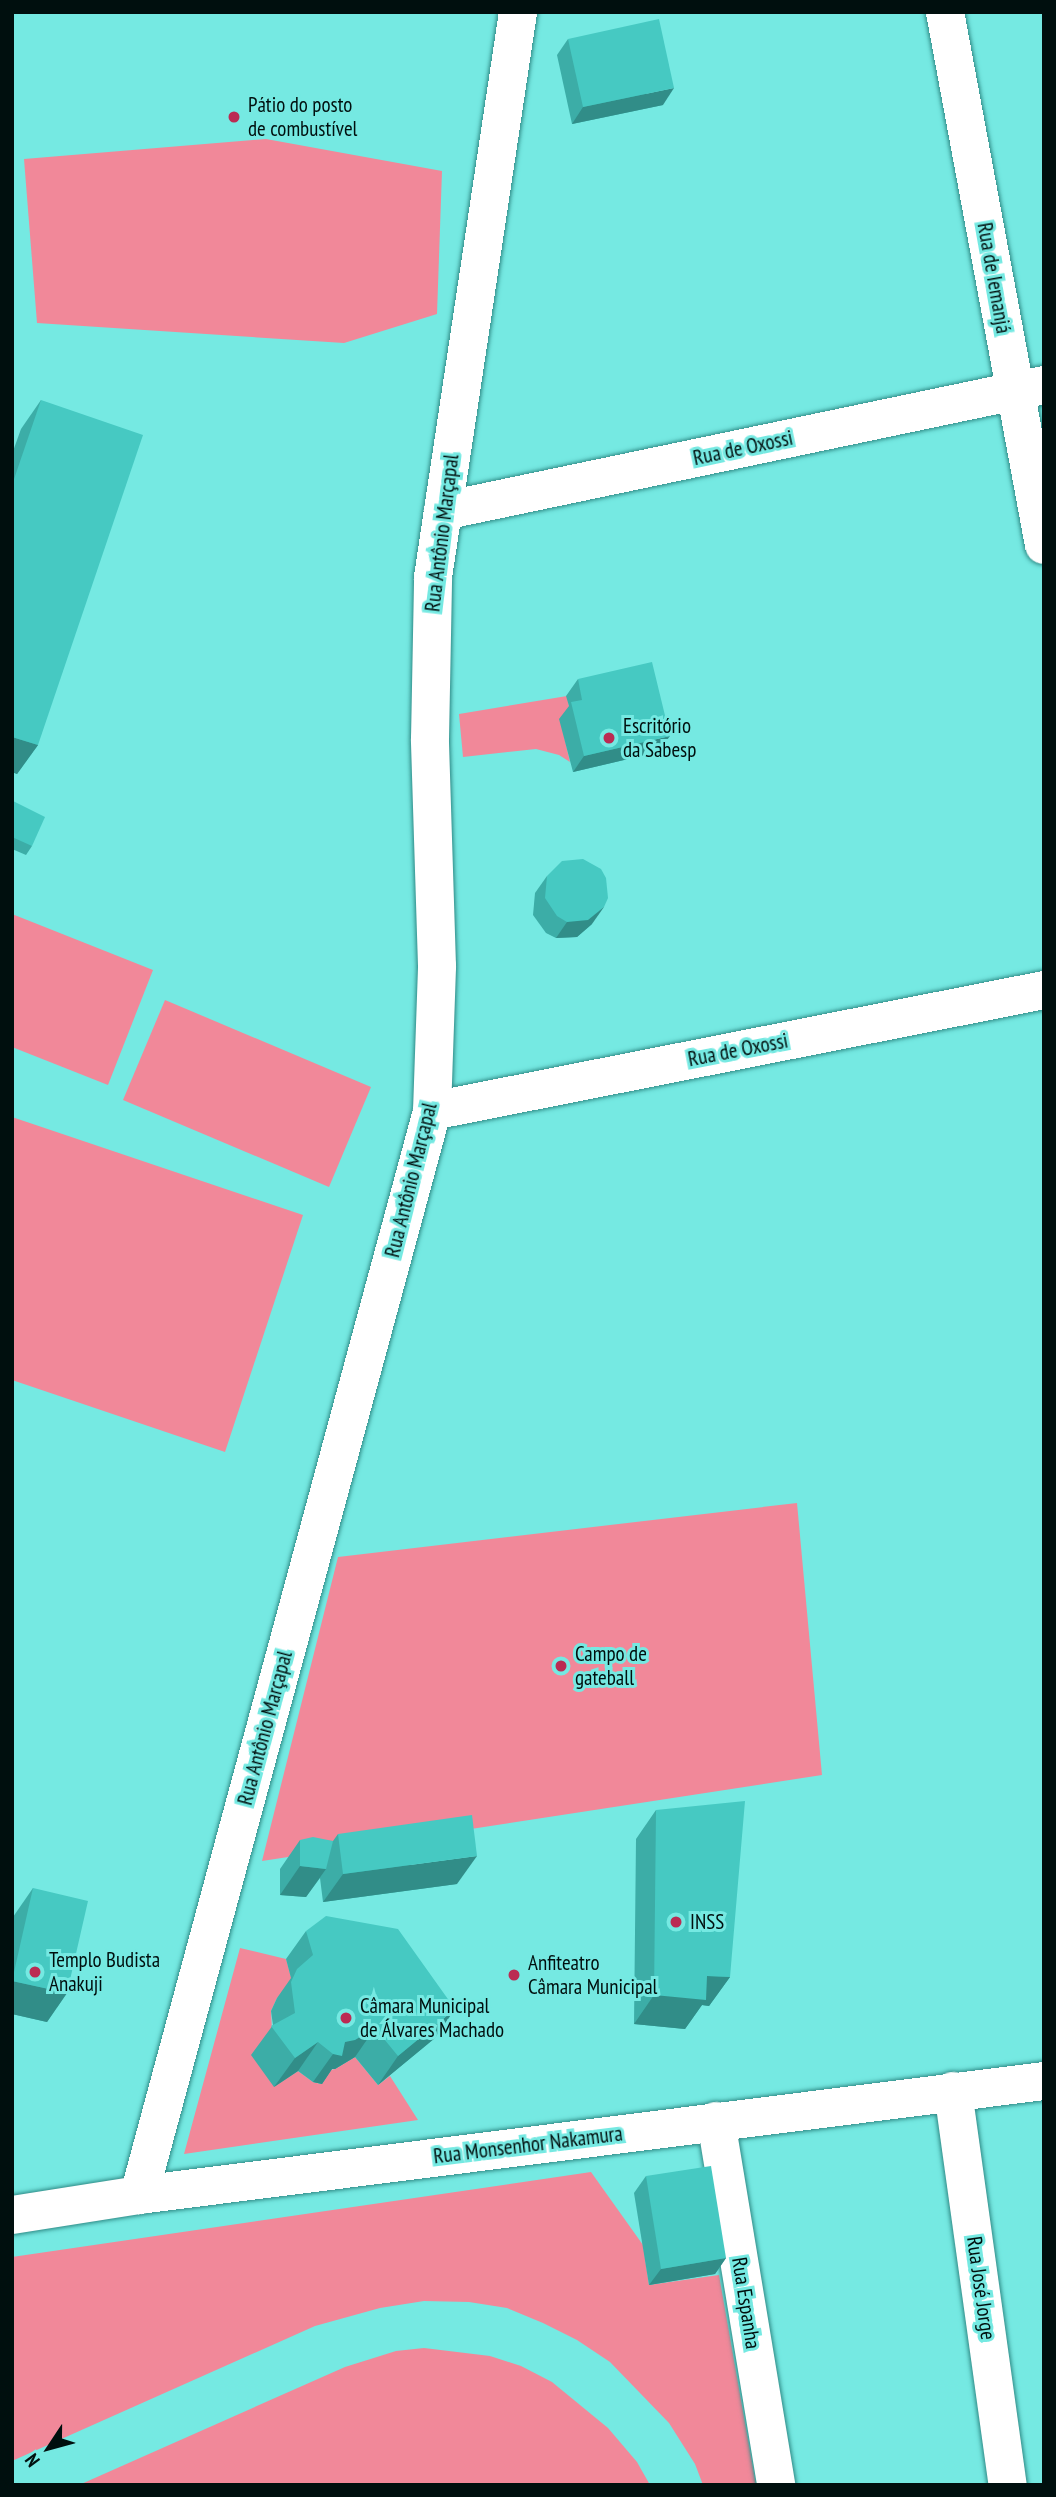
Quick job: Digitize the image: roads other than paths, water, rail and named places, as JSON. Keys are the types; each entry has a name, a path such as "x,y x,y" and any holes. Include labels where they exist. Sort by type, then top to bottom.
{"street":[{"name":"Rua Antônio Marçapal","path":"139,2195 432,1111 437,966 429,652 433,577 518,12"},
{"name":"Rua de Iemanjá","path":"946,12 1029,388 1044,545"},
{"name":"Rua de Oxossi","path":"443,511 1029,388"},
{"name":"Rua de Oxossi","path":"432,1111 1044,990"},
{"name":"Rua Monsenhor Nakamura","path":"12,2216 139,2195 1044,2081"},
{"name":"Rua José Jorge","path":"953,2091 1008,2485"},
{"name":"Rua Espanha","path":"716,2121 776,2485"}],"place":[{"name":"Pátio do posto de combustível","path":"234,117"},
{"name":"Escritório da Sabesp","path":"609,738"},
{"name":"Campo de gateball","path":"561,1666"},
{"name":"INSS","path":"676,1922"},
{"name":"Templo Budista Anakuji","path":"35,1972"},
{"name":"Anfiteatro Câmara Municipal","path":"514,1975"},
{"name":"Câmara Municipal de Álvares Machado","path":"346,2018"}]}
